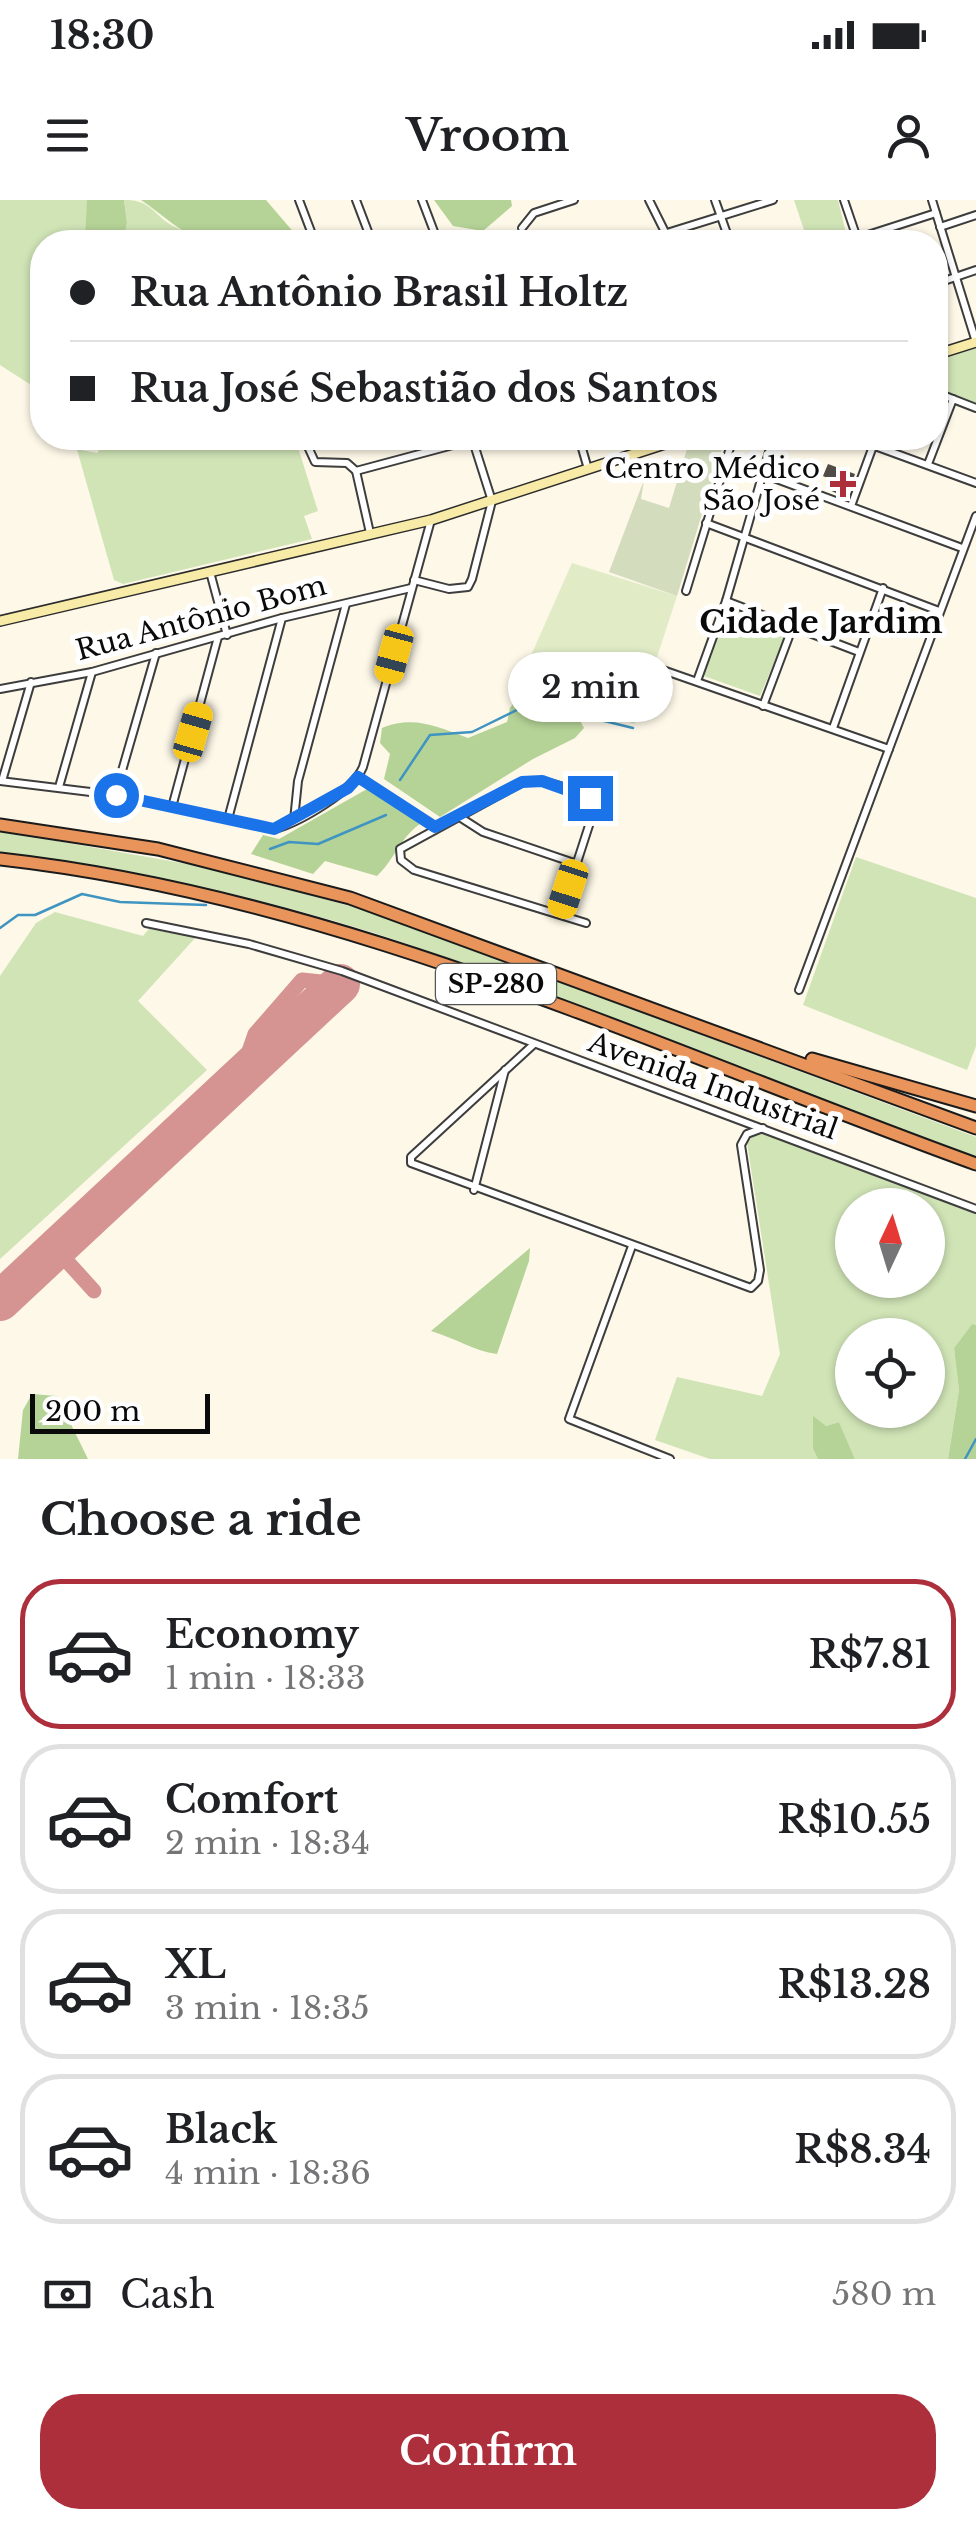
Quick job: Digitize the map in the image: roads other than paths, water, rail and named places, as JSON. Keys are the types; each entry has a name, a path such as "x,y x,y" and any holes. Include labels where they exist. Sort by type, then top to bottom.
{"highway":[{"name":"SP-280","path":"0,825 158,848 303,884 450,932 976,1128"},
{"name":"SP-280","path":"0,860 176,888 348,932 976,1164"},
{"path":"739,1039 976,1106"},
{"path":"895,1135 976,1172"}],"main road":[{"path":"948,351 976,342"},
{"path":"0,621 430,520 647,450"}],"street":[{"path":"299,200 310,230"},
{"path":"356,200 367,230"},
{"path":"422,200 436,230"},
{"path":"522,228 534,214 574,200"},
{"path":"649,200 664,230"},
{"path":"715,200 726,230"},
{"path":"673,230 773,200"},
{"path":"844,200 854,230"},
{"path":"932,200 941,230"},
{"path":"889,230 936,213"},
{"path":"940,227 976,215"},
{"path":"948,252 976,342"},
{"path":"948,280 976,270"},
{"path":"948,397 976,408"},
{"path":"948,412 953,399"},
{"path":"310,450 315,462 348,463 356,471 370,533"},
{"path":"356,471 431,450"},
{"path":"413,584 468,587 492,501 477,450"},
{"path":"582,450 588,469"},
{"path":"686,591 730,450"},
{"path":"697,681 726,600 770,450"},
{"path":"851,506 872,450"},
{"path":"896,450 976,483"},
{"path":"928,464 933,450"},
{"path":"763,474 962,548"},
{"path":"799,990 976,516"},
{"path":"31,682 1,781 116,795 274,829 348,788 358,777 430,520"},
{"path":"706,523 939,611"},
{"path":"210,570 227,634"},
{"name":"Rua Antônio Bom","path":"0,689 92,672 413,584"},
{"path":"833,728 883,588"},
{"path":"726,600 860,652"},
{"path":"294,820 298,781 346,603"},
{"path":"228,819 282,618"},
{"path":"762,706 794,626"},
{"path":"172,807 218,637"},
{"path":"116,795 156,653"},
{"path":"660,669 889,748"},
{"path":"59,787 92,672"},
{"path":"358,777 435,827"},
{"path":"560,915 594,810 592,801 560,787 530,780 406,842 399,852 404,863 414,870 586,924"},
{"path":"457,816 483,832 577,864"},
{"name":"Avenida Industrial","path":"146,923 250,944 342,971 976,1210"},
{"path":"534,1044 410,1162 474,1190 753,1288 760,1270 742,1141 733,1119"},
{"path":"474,1190 505,1068"},
{"path":"742,1141 747,1134 764,1128"},
{"path":"632,1246 568,1419 670,1459"}],"waterway":[{"path":"400,780 430,735 472,732 531,703 633,728"},
{"path":"270,849 289,842 318,844 386,815"},
{"path":"0,928 18,915 35,915 82,894 120,902 206,905"},
{"path":"965,1459 976,1439"}],"place":[{"name":"Centro Médico São José","path":"843,484"}],"district":[{"name":"Cidade Jardim","path":"821,622"}]}
